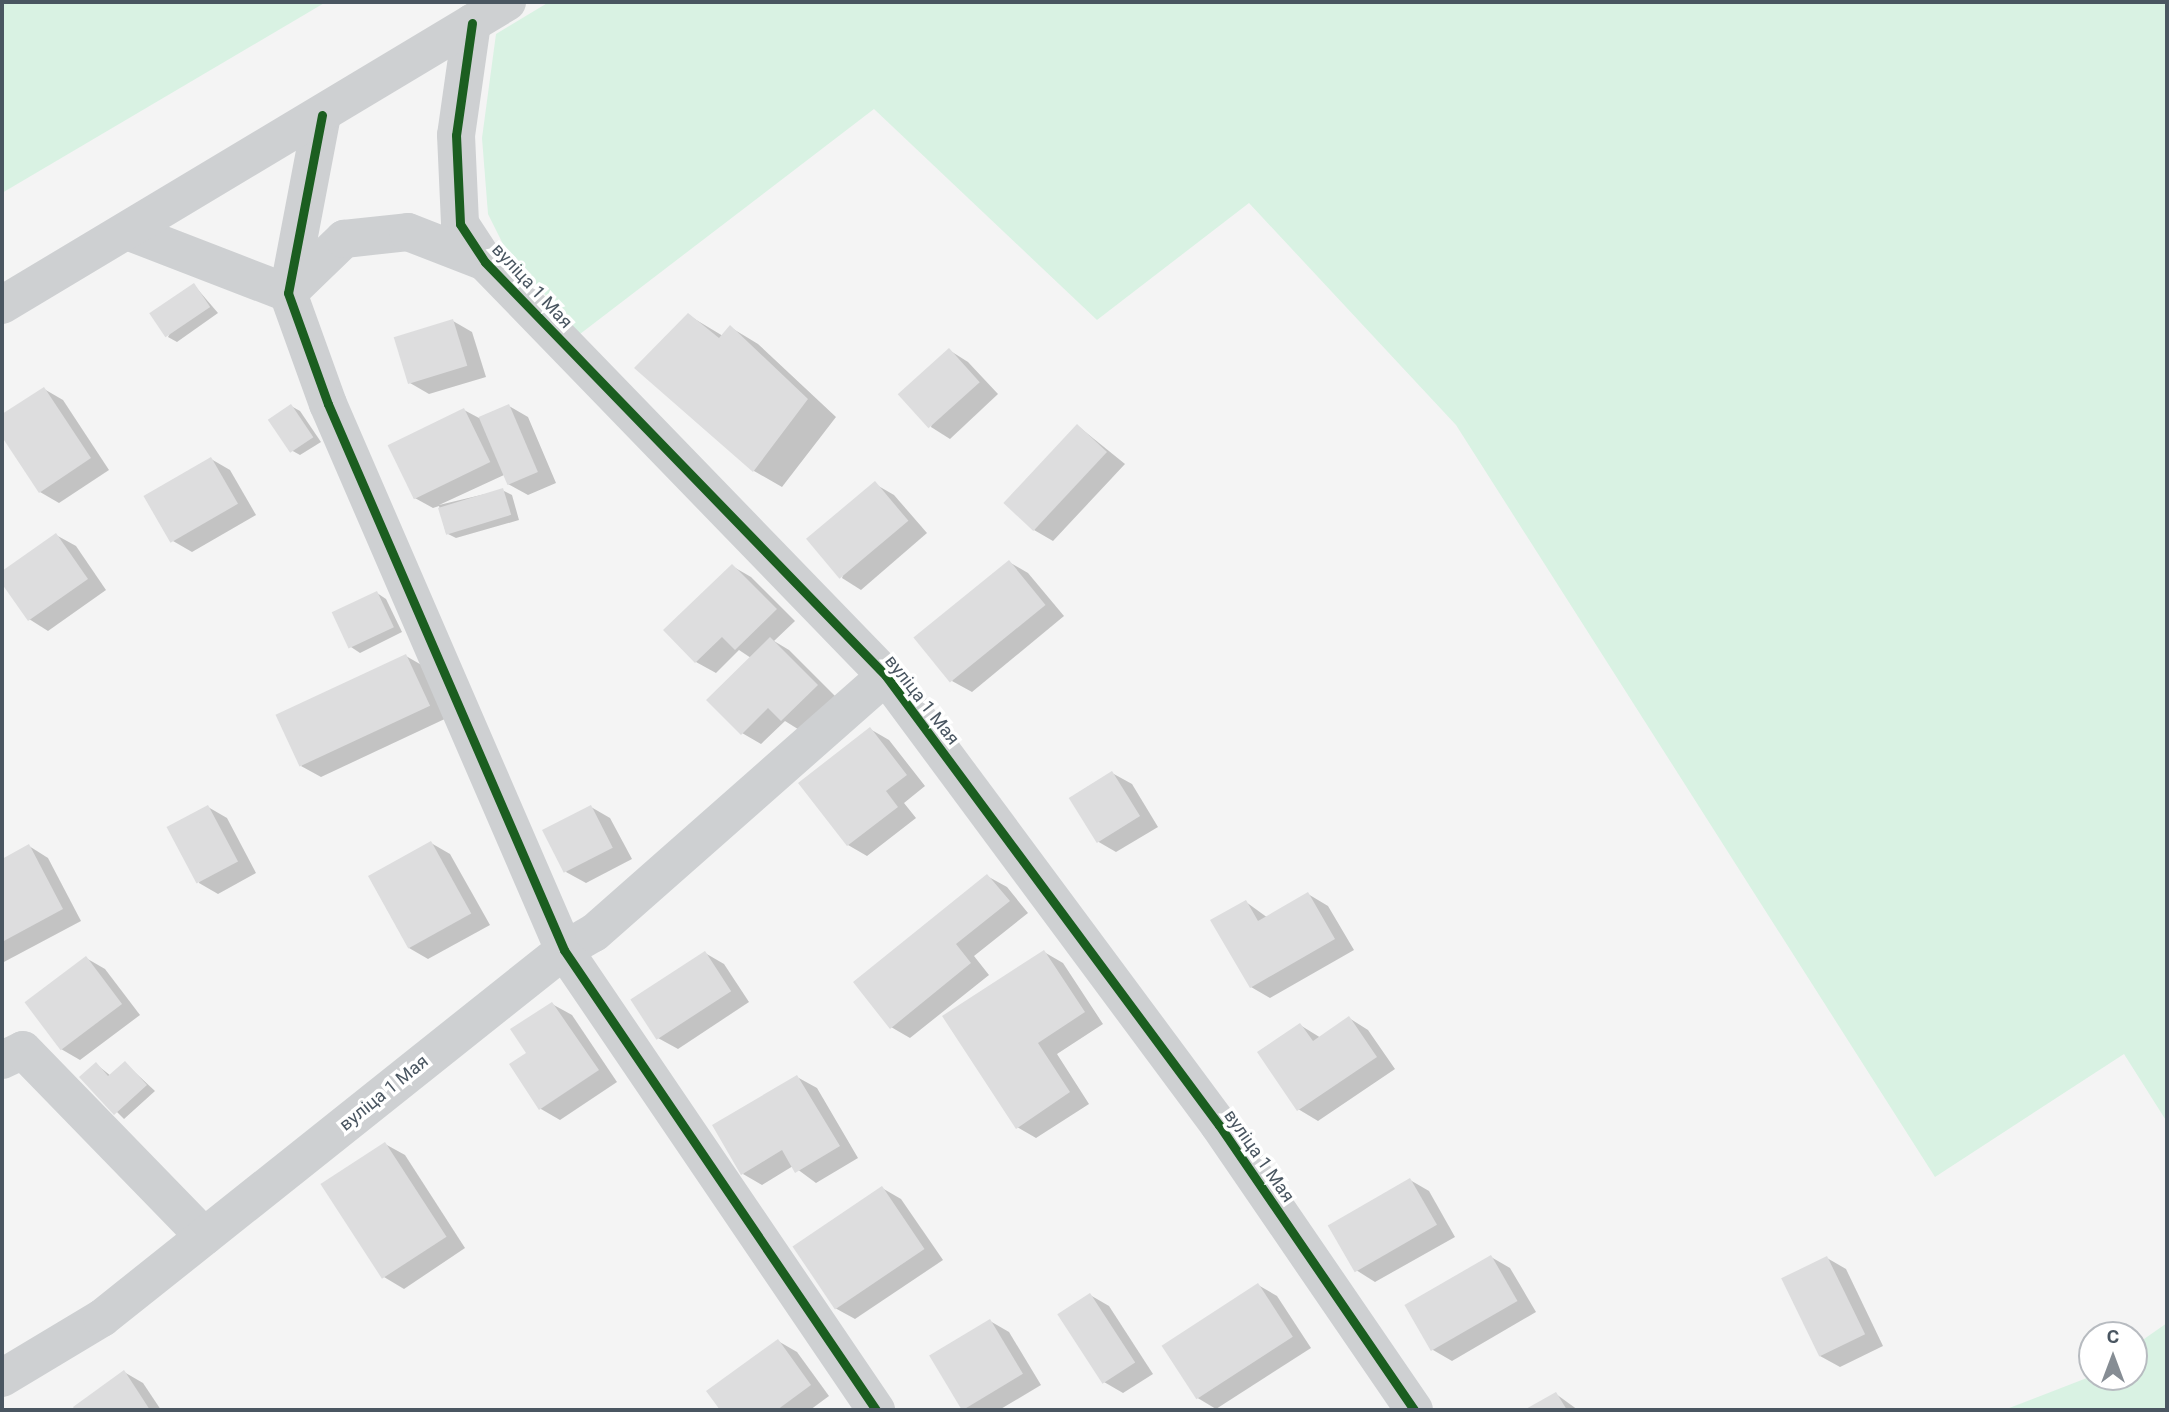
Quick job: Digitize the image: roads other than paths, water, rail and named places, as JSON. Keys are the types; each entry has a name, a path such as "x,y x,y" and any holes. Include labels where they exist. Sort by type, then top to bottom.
{"street":[{"path":"2,305 507,2"},
{"name":"вуліца 1 Мая","path":"472,23 456,135 460,224 485,262 886,676 1219,1125 1414,1410"},
{"path":"321,115 288,293 328,404 564,950 876,1410"},
{"path":"127,231 288,293"},
{"name":"вуліца 1 Мая","path":"288,293 344,239 408,232 485,262"},
{"name":"вуліца 1 Мая","path":"2,1378 102,1318 564,950 594,933 886,676"},
{"path":"9,1046 204,1236"}]}
